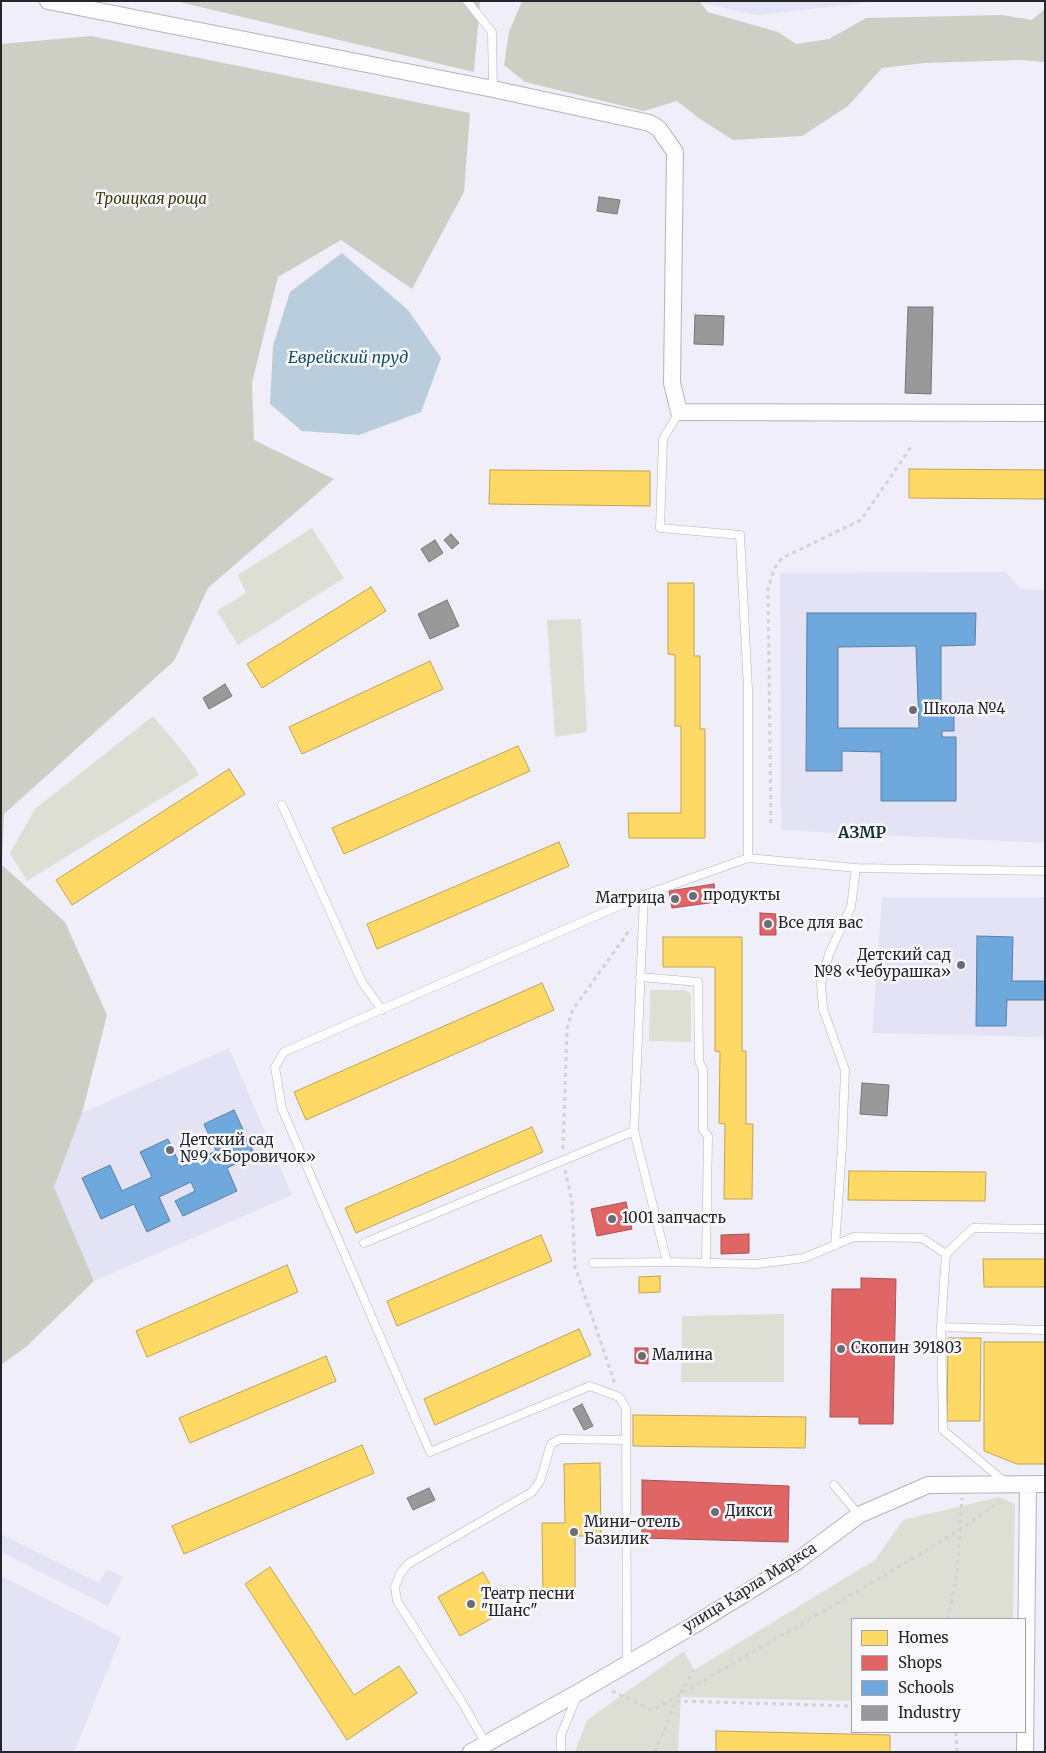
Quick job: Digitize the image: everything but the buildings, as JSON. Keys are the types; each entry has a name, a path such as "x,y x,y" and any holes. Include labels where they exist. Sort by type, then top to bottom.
{"street":[{"path":"48,1 493,89 650,123 660,128 675,152 672,383 679,412 1045,413"},
{"name":"улица Карла Маркса","path":"471,1752 596,1683 796,1562 858,1515 928,1485 1027,1485"},
{"path":"1026,1618 1027,1485"},
{"path":"1025,1733 1025,1752"}],"lane":[{"path":"467,1 492,32 493,89"},
{"path":"679,412 663,439 660,528 740,535 748,689 748,858"},
{"path":"282,805 362,982 382,1010"},
{"path":"628,1664 626,1408 619,1397 590,1386 430,1452 282,1109 275,1067 284,1052 644,895 748,858 856,868 1045,871"},
{"path":"835,1246 845,1070 823,1009 820,983 829,954 850,906 856,868"},
{"path":"644,895 634,1131 667,1262"},
{"path":"640,977 698,982 699,1061 703,1070 703,1130 708,1136 706,1263"},
{"path":"364,1243 634,1131"},
{"path":"1027,1485 943,1430 941,1327 946,1254 973,1228 1045,1229"},
{"path":"593,1263 756,1264 804,1258 854,1238 922,1238 946,1254"},
{"path":"941,1327 1045,1330"},
{"path":"486,1744 463,1704 397,1601 396,1587 400,1574 408,1564 532,1492 540,1481 551,1444 560,1439 626,1440"},
{"path":"834,1485 858,1515"},
{"path":"561,1752 561,1735 579,1692"}],"path":[{"path":"771,823 768,589 774,569 782,558 861,520 911,447"},
{"path":"619,1397 575,1267 572,1202 563,1160 567,1029 572,1011 643,911"},
{"path":"948,1618 957,1574 962,1485"},
{"path":"596,1683 653,1710 898,1567 1027,1485"},
{"path":"655,1752 676,1701 694,1670"},
{"path":"676,1701 851,1706"},
{"path":"956,1733 957,1752"}],"shaded area":[{"path":"692,1 881,1 757,15"},
{"path":"312,528 344,578 238,645 217,611 246,593 238,575"},
{"name":"Школа №4","path":"1006,572 1020,589 1045,590 1045,843 781,830 780,573"},
{"path":"581,619 587,732 555,737 547,620"},
{"path":"153,716 188,758 199,775 27,881 10,853 35,809"},
{"name":"Детский сад №8 «Чебурашка»","path":"882,897 1045,897 1045,1037 872,1033"},
{"path":"650,990 684,990 689,992 691,996 691,1042 649,1041"},
{"name":"Детский сад №9 «Боровичок»","path":"229,1048 292,1195 94,1281 54,1187 82,1113"},
{"path":"784,1314 784,1382 681,1382 682,1316"},
{"path":"999,1497 1015,1504 1013,1618 851,1618 851,1701 681,1697 678,1752 575,1752 587,1720 684,1651 694,1670 875,1560 903,1520"},
{"path":"1,1534 99,1583 107,1569 123,1577 108,1606 1,1552"},
{"path":"1,1576 121,1637 74,1752 1,1752"}],"green space":[{"path":"175,1 480,1 474,72"},
{"path":"522,1 699,1 708,12 778,32 796,44 829,39 866,18 1002,15 1032,20 1045,9 1045,62 1021,60 925,63 882,68 848,106 802,136 733,140 700,119 677,101 644,111 525,82 504,65 509,32"},
{"name":"Троицкая роща","path":"91,36 470,113 464,192 412,289 341,240 278,277 252,383 254,440 334,479 208,588 174,661 4,814 2,865 65,922 107,1015 82,1113 54,1187 94,1281 27,1346 1,1365 1,44"}],"water":[{"name":"Еврейский пруд","path":"342,253 408,310 441,358 421,412 359,435 302,431 270,404 273,346 290,292"}],"place":[{"name":"Школа №4","path":"913,710"},
{"name":"продукты","path":"693,896"},
{"name":"Матрица","path":"675,899"},
{"name":"Все для вас","path":"768,924"},
{"name":"Детский сад №8 «Чебурашка»","path":"961,965"},
{"name":"Детский сад №9 «Боровичок»","path":"170,1150"},
{"name":"1001 запчасть","path":"612,1219"},
{"name":"Скопин 391803","path":"841,1349"},
{"name":"Малина","path":"642,1356"},
{"name":"Дикси","path":"715,1512"},
{"name":"Мини-отель Базилик","path":"574,1532"},
{"name":"Театр песни \"Шанс\"","path":"471,1604"}],"district":[{"name":"АЗМР","path":"862,833"}]}
